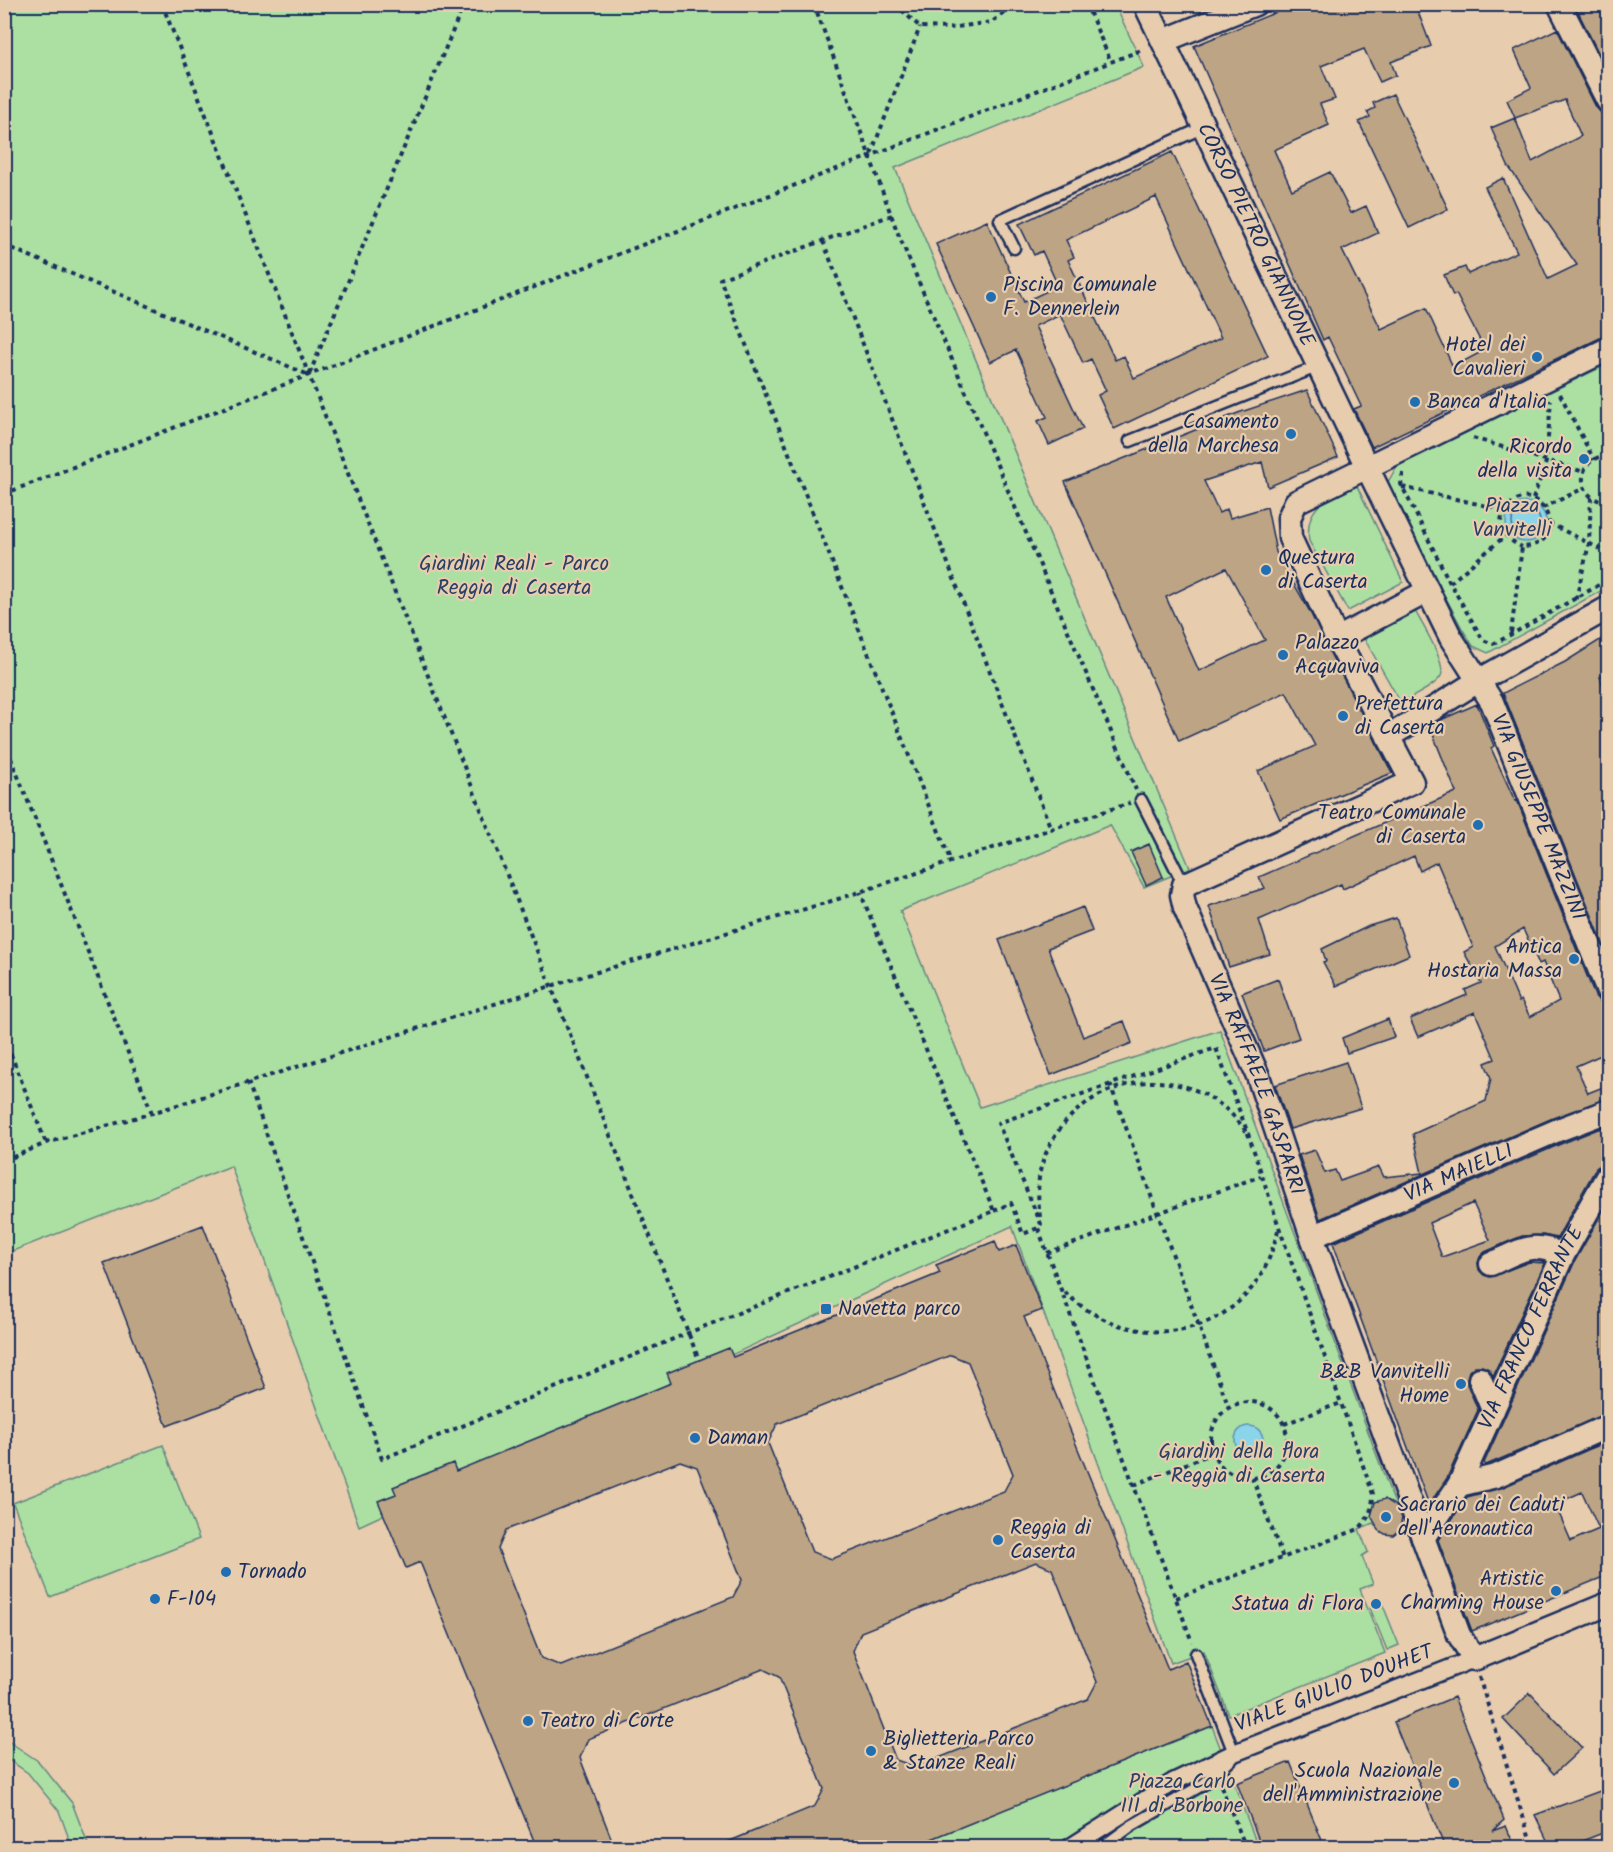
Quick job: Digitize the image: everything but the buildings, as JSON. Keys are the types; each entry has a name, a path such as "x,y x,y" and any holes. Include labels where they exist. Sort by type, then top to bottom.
{"street":[{"name":"CORSO PIETRO GIANNONE","path":"1145,4 1428,591"},
{"path":"1163,41 1255,4"},
{"path":"1559,4 1608,101"},
{"path":"1184,885 1412,782 1337,639 1290,538 1289,518 1296,502 1608,349"},
{"path":"1337,639 1428,591"},
{"name":"VIA GIUSEPPE MAZZINI","path":"1428,591 1451,638 1485,678 1492,702 1600,950 1608,991"},
{"path":"1388,737 1485,678 1608,608"},
{"name":"VIA RAFFAELE GASPARRI","path":"1184,885 1182,895 1185,908 1258,1076 1312,1238 1459,1635 1474,1659"},
{"name":"VIA MAIELLI","path":"1312,1238 1558,1130 1608,1111"},
{"name":"VIA FRANCO FERRANTE","path":"1420,1529 1459,1485 1563,1256 1608,1175"},
{"path":"1491,1264 1530,1247 1549,1249 1563,1256"},
{"path":"1480,1379 1493,1410"},
{"path":"1459,1485 1496,1476 1608,1426"},
{"path":"1474,1659 1608,1604"},
{"name":"VIALE GIULIO DOUHET","path":"1069,1848 1173,1782 1214,1768 1239,1751 1474,1659"}],"lane":[{"path":"1014,248 1000,220 1204,127"},
{"path":"1130,441 1318,366"},
{"path":"1140,800 1184,885"},
{"path":"1196,1654 1239,1751"},
{"path":"1101,1848 1131,1827 1204,1784 1214,1768"}],"path":[{"path":"162,4 699,1360"},
{"path":"309,375 464,4"},
{"path":"4,1161 46,1143 152,1113 551,986 860,892 1140,800 892,215 814,4"},
{"path":"895,4 920,27 950,28 992,22 1016,4"},
{"path":"1086,4 1111,62"},
{"path":"871,155 920,27"},
{"path":"4,494 1163,41"},
{"path":"892,215 720,279 951,862"},
{"path":"823,241 1051,829"},
{"path":"4,245 309,375"},
{"path":"1541,405 1570,391"},
{"path":"1561,395 1594,460"},
{"path":"1533,499 1546,462 1551,400"},
{"path":"1463,442 1482,433"},
{"path":"1472,437 1584,472"},
{"path":"1608,456 1594,460 1584,472 1584,488 1591,497 1600,502 1608,502"},
{"path":"1406,469 1402,475 1402,487 1450,583 1483,640 1493,644 1608,580"},
{"path":"1402,487 1505,510"},
{"path":"1544,508 1584,488"},
{"path":"1576,599 1589,544 1591,497"},
{"path":"1522,498 1533,499 1544,508 1549,523 1548,532 1538,544 1522,548 1505,536 1501,524 1503,513 1511,503 1522,498"},
{"path":"1549,523 1608,553"},
{"path":"1450,583 1505,536"},
{"path":"1511,633 1522,548"},
{"path":"4,741 152,1113"},
{"path":"860,892 994,1211"},
{"path":"4,1037 46,1143"},
{"path":"1041,1224 998,1123 1216,1048 1250,1139 1373,1494 1368,1517 1359,1528 1176,1598"},
{"path":"248,1082 381,1459 1011,1203 1023,1234 1038,1228 1041,1224 1037,1197 1041,1169 1050,1143 1066,1120 1087,1101 1111,1086 1159,1082 1183,1086 1205,1095 1225,1108 1242,1126 1250,1139"},
{"path":"1111,1086 1229,1408"},
{"path":"1047,1253 1261,1176"},
{"path":"1062,1290 1091,1314 1108,1323 1126,1328 1144,1332 1163,1332 1199,1324 1223,1312 1244,1296 1260,1276 1272,1253 1279,1227"},
{"path":"1038,1228 1196,1654"},
{"path":"1254,1402 1271,1410 1284,1424 1287,1436 1282,1459 1264,1475 1240,1477 1228,1472 1213,1453 1211,1440 1213,1427 1229,1408 1241,1403 1254,1402"},
{"path":"1284,1424 1341,1402"},
{"path":"1134,1485 1213,1453"},
{"path":"1252,1477 1283,1557"},
{"path":"1474,1659 1533,1848"},
{"path":"1214,1768 1246,1848"}],"green space":[{"name":"Giardini Reali - Parco Reggia di Caserta","path":"4,5 1115,5 1144,67 895,168 1190,868 1144,887 1110,825 900,911 980,1107 1220,1030 1401,1517 1400,1529 1393,1535 1381,1532 1373,1523 1359,1529 1368,1552 1362,1556 1373,1584 1360,1589 1385,1653 1229,1715 1204,1651 1171,1663 1012,1226 359,1526 231,1166 5,1254"},
{"name":"Piazza Vanvitelli","path":"1608,364 1608,587 1488,653 1473,646 1463,630 1395,503 1388,482 1397,466"},
{"path":"1356,484 1403,582 1348,611 1309,541 1308,529 1310,519 1320,504"},
{"path":"1415,611 1433,644 1442,670 1441,676 1434,684 1401,703 1364,638"},
{"path":"163,1445 199,1539 50,1597 13,1503"},
{"path":"1382,1603 1399,1645 1387,1650 1370,1608"},
{"name":"Piazza Carlo III di Borbone","path":"1212,1726 1258,1847 909,1848"},
{"path":"5,1739 38,1761 72,1803 89,1847 72,1847 59,1811 28,1773 5,1757"}],"water":[{"path":"1526,502 1534,503 1540,508 1545,514 1545,530 1540,536 1534,541 1526,542 1518,541 1512,536 1507,530 1506,522 1507,514 1512,508 1518,503"},
{"path":"1249,1426 1259,1430 1263,1440 1259,1450 1249,1454 1239,1450 1235,1440 1239,1430"}],"place":[{"name":"Piscina Comunale F. Dennerlein","path":"991,297"},
{"name":"Hotel dei Cavalieri","path":"1537,357"},
{"name":"Banca d'Italia","path":"1415,402"},
{"name":"Casamento della Marchesa","path":"1291,434"},
{"name":"Ricordo della visita","path":"1584,459"},
{"name":"Questura di Caserta","path":"1266,570"},
{"name":"Palazzo Acquaviva","path":"1283,655"},
{"name":"Prefettura di Caserta","path":"1343,716"},
{"name":"Teatro Comunale di Caserta","path":"1478,825"},
{"name":"Antica Hostaria Massa","path":"1574,959"},
{"name":"Navetta parco","path":"826,1309"},
{"name":"B&B Vanvitelli Home","path":"1461,1384"},
{"name":"Daman","path":"695,1438"},
{"name":"Sacrario dei Caduti dell'Aeronautica","path":"1386,1517"},
{"name":"Reggia di Caserta","path":"998,1540"},
{"name":"Tornado","path":"226,1572"},
{"name":"Artistic Charming House","path":"1556,1591"},
{"name":"F-104","path":"155,1599"},
{"name":"Statua di Flora","path":"1376,1604"},
{"name":"Teatro di Corte","path":"528,1721"},
{"name":"Biglietteria Parco & Stanze Reali","path":"871,1751"},
{"name":"Scuola Nazionale dell'Amministrazione","path":"1454,1783"}],"park label":[{"name":"Giardini della flora - Reggia di Caserta","path":"1239,1464"}]}
